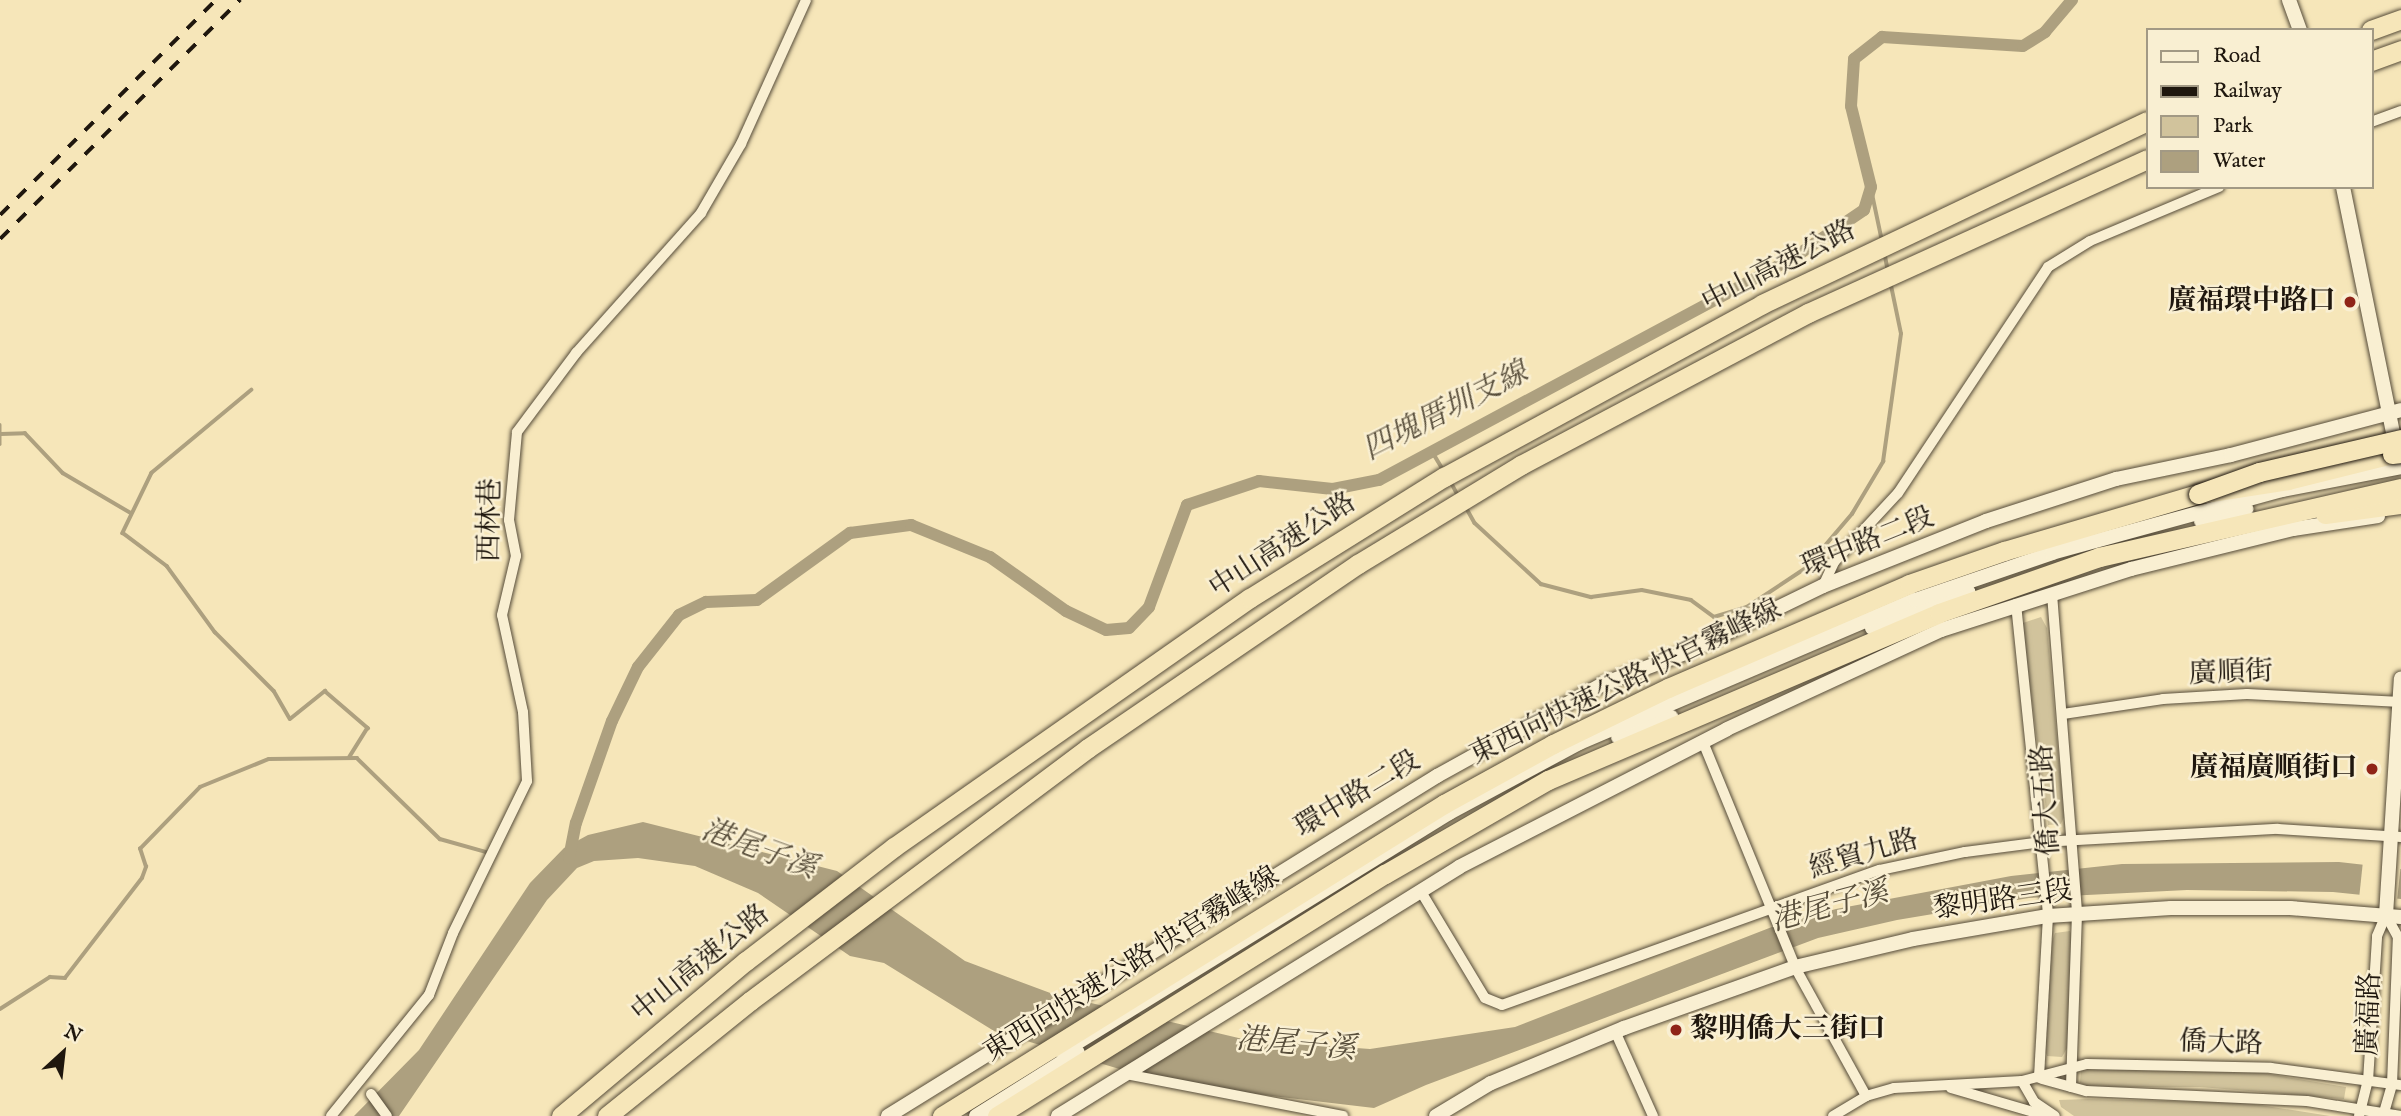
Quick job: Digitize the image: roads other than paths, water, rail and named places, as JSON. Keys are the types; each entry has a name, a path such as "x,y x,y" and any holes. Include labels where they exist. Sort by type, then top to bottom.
{"highway":[{"path":"2373,29 2401,19"},
{"path":"2373,60 2401,50"},
{"name":"中山高速公路","path":"561,1116 868,867 1096,703 1444,477 1762,304 2146,121"},
{"name":"中山高速公路","path":"607,1116 898,888 1088,748 1358,564 1521,466 1808,313 2146,159"},
{"path":"2198,494 2259,472 2401,439"},
{"name":"東西向快速公路 快官霧峰線","path":"942,1116 1444,804 1553,744 1668,688 1909,584 2198,494 2401,467"},
{"name":"東西向快速公路 快官霧峰線","path":"997,1116 1385,874 1548,780 1939,613 2099,557 2401,488"},
{"path":"2230,526 2401,504"}],"street":[{"name":"西林巷","path":"331,1116 359,1087 429,995 453,933 527,781 523,712 502,615 516,556 509,520 517,432 576,353 701,213 741,144 806,0"},
{"path":"2289,0 2299,28"},
{"path":"2373,121 2401,111"},
{"path":"1823,586 1834,562 1898,494 2048,267 2090,241 2214,189"},
{"path":"2343,189 2395,411 2401,467"},
{"name":"環中路二段","path":"888,1116 1095,985 1510,732 1602,684 1685,653 1823,586 1986,521 2116,479 2231,455 2395,411"},
{"path":"960,1116 1162,1000 1466,812 1566,757 1665,720 1811,651 2003,578 2123,541 2401,467"},
{"path":"976,1116 1114,1022 1449,813 1579,743 1915,600 2052,553 2282,490 2401,467"},
{"path":"1058,1116 1131,1075 1420,890 1533,826 1703,742 1941,630 2131,569 2293,529 2401,513"},
{"name":"僑大五路","path":"2052,594 2077,914 2071,1087"},
{"name":"僑大五路","path":"2016,604 2048,916 2039,1078"},
{"path":"2391,916 2390,851 2396,836 2401,678"},
{"name":"廣順街","path":"2063,714 2247,694 2400,702"},
{"path":"1703,742 1795,967 1866,1096"},
{"name":"經貿九路","path":"1420,890 1485,998 1494,1005 1692,940 1880,870 2042,842 2278,829 2396,836"},
{"name":"黎明路三段","path":"1436,1116 1491,1083 1615,1031 1795,967 1913,939 2048,916 2077,914 2290,908 2391,916"},
{"name":"廣福路","path":"2361,1112 2368,1080 2377,936 2391,916"},
{"name":"廣福路","path":"2384,1114 2396,1085 2398,937 2391,916"},
{"path":"1615,1031 1653,1116"},
{"name":"僑大路","path":"1833,1116 1866,1096 1920,1084 2022,1081 2087,1064 2271,1068 2396,1085"},
{"path":"1131,1075 1343,1116"},
{"name":"僑大路","path":"2039,1078 2071,1087 2231,1095 2401,1115"},
{"path":"2022,1081 2034,1102 2055,1116"},
{"path":"1920,1084 1964,1090 2047,1116"},
{"path":"371,1094 387,1116"},
{"path":"1268,1116 1272,1104"}],"water":[{"name":"港尾子溪","path":"643,822 837,871 965,961 1053,994 1247,1040 1370,1049 1515,1027 1777,925 1836,909 2011,876 2122,864 2339,862 2401,869 2401,899 2333,892 2187,890 2029,898 1897,920 1818,938 1426,1085 1374,1108 1169,1084 994,1031 884,963 850,956 758,893 695,866 638,858 594,861 577,868 547,900 399,1116 354,1116 419,1050 530,883 564,848 588,835"}],"waterway":[{"name":"四塊厝圳支線","path":"569,858 576,823 612,721 638,667 679,615 706,602 757,600 850,533 911,525 990,557 1066,611 1106,630 1129,628 1149,607 1187,505 1259,481 1333,489 1379,480 1796,256 1864,210 1871,187 1851,106 1854,59 1882,37 2023,46 2045,32 2072,0"},
{"path":"1871,187 1882,239"},
{"path":"1885,254 1888,270"},
{"path":"1466,507 1475,523 1541,584 1591,597 1642,590 1691,600 1714,617 1747,607 1806,568 1852,514 1883,462 1901,334 1890,281"},
{"path":"252,390 152,473 123,533 167,566 215,632 274,691 290,719 325,691 368,728 350,757"},
{"path":"0,425 0,444"},
{"path":"1,434 25,433 63,473 131,513"},
{"path":"1432,451 1444,471"},
{"path":"1450,480 1458,495"},
{"path":"0,1009 50,977 65,978 142,878 146,867 140,849 200,787 269,759 357,758 440,839 486,852"}],"railway":[{"path":"0,215 216,0"},
{"path":"0,239 240,0"}],"place":[{"name":"廣福環中路口","path":"2350,302"},
{"name":"廣福廣順街口","path":"2372,769"},
{"name":"黎明僑大三街口","path":"1676,1030"}]}
